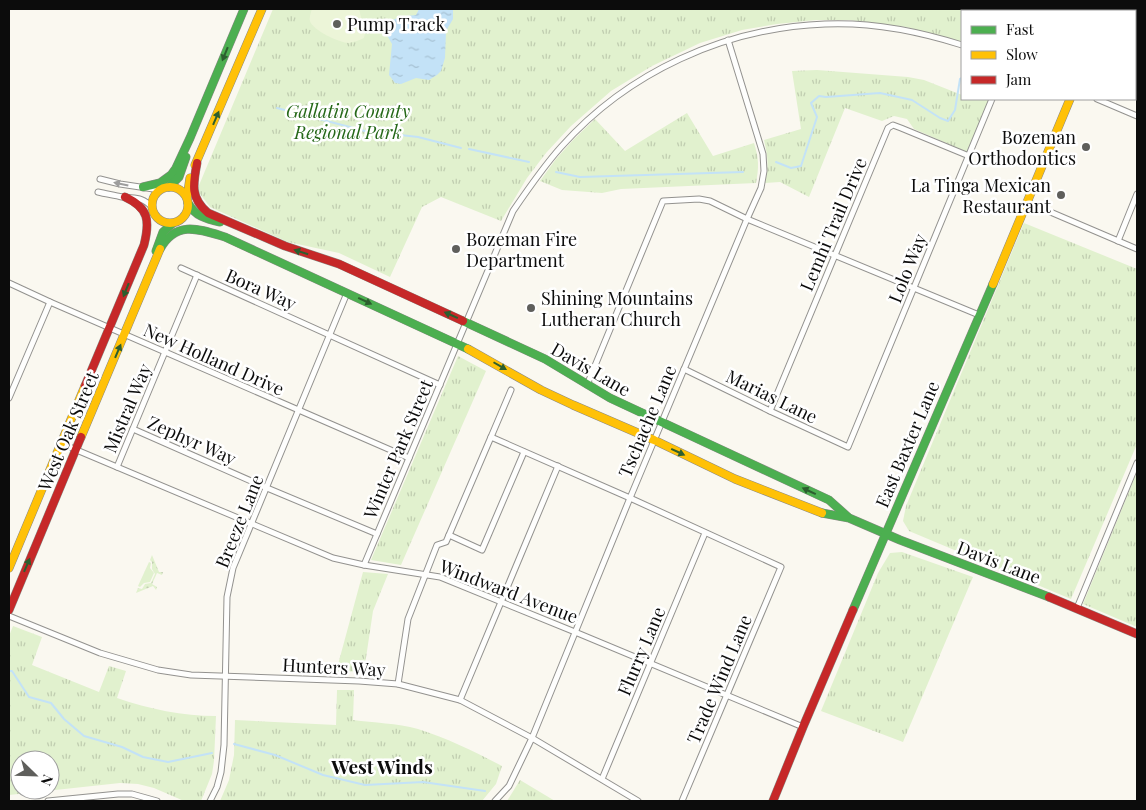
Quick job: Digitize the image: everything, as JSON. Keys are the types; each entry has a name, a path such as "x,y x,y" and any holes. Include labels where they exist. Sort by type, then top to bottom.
{"main road":[{"path":"143,187 160,184 176,168 244,9"},
{"path":"154,263 156,250 163,231 168,226 182,219 186,214 191,174 262,9"},
{"name":"East Baxter Lane","path":"773,801 1070,100"},
{"path":"144,245 153,228 152,200 160,190 169,187 179,177 190,138"},
{"path":"197,163 193,187 195,198 206,211 229,223"},
{"path":"169,187 183,192 194,213 229,223"},
{"path":"125,197 140,205 147,216 148,233 144,245"},
{"path":"152,210 156,218 161,221 187,222 218,232 225,237"},
{"name":"Davis Lane","path":"229,223 285,246 339,264 545,359 610,398 829,500 849,518"},
{"path":"154,263 169,236 174,232 187,228 225,237"},
{"name":"Davis Lane","path":"225,237 457,343 541,390 735,478 824,514 849,518 885,534 1077,608 1137,634"},
{"name":"West Oak Street","path":"9,568 144,245"},
{"name":"West Oak Street","path":"9,610 154,263"}],"street":[{"name":"Winter Park Street","path":"364,565 513,211 534,180 562,146 609,102 670,63 702,48 728,40 794,26 853,24 883,27 917,33 961,45"},
{"name":"Tschache Lane","path":"495,801 509,786 532,738 661,423 761,188 764,171 763,154 728,40"},
{"name":"Lolo Way","path":"848,447 992,100"},
{"path":"1098,100 1137,116"},
{"name":"Lemhi Trail Drive","path":"770,411 888,128 893,126 901,128 969,156"},
{"path":"100,179 160,190"},
{"path":"98,192 137,198 147,202 152,210"},
{"path":"1118,240 1137,194"},
{"path":"587,385 663,201 699,199 710,201 747,219 979,315"},
{"path":"1027,202 1137,249"},
{"name":"Bora Way","path":"181,268 440,384"},
{"name":"Mistral Way","path":"118,467 197,275"},
{"name":"New Holland Drive","path":"9,283 409,458"},
{"name":"Breeze Lane","path":"210,801 221,772 224,745 227,597 233,568 347,293"},
{"path":"9,398 50,302"},
{"name":"Marias Lane","path":"684,369 848,447"},
{"path":"398,684 408,619 436,545 446,542 449,536 510,390"},
{"name":"Zephyr Way","path":"133,430 377,534"},
{"path":"491,437 705,533"},
{"name":"Windward Avenue","path":"60,443 334,558 364,565 440,577 803,727"},
{"path":"449,536 482,550 524,452"},
{"path":"1077,608 1137,463"},
{"path":"460,700 558,466"},
{"name":"Trade Wind Lane","path":"682,801 780,567 705,533"},
{"name":"Flurry Lane","path":"602,779 705,533"},
{"name":"Hunters Way","path":"9,616 100,653 149,667 192,675 398,684 460,700 532,738 638,801"},
{"path":"48,801 118,794 132,794 156,801"}],"green space":[{"name":"Gallatin County Regional Park","path":"273,9 1066,10 961,10 961,42 906,27 849,20 816,20 742,30 700,43 652,66 611,91 571,126 546,153 527,178 501,221 441,197 422,207 390,277 339,253 288,242 210,207 197,190"},
{"name":"Pump Track","path":"312,9 359,9 365,33 364,38 349,43 339,41 327,35 312,25 310,18"},
{"path":"817,70 908,77 924,80 961,95 961,100 989,100 967,152 914,129 907,119 894,116 882,121 845,108 809,197 780,182 765,183 768,162 764,140 801,129 792,71"},
{"path":"687,113 713,156 754,143 758,163 756,183 621,189 602,193 562,190 540,181 556,159 595,119 625,151"},
{"path":"1024,223 1137,269 1137,444 1071,599 909,531 903,521 906,506"},
{"path":"458,356 486,371 401,565 371,560"},
{"path":"1137,472 1137,627 1083,604"},
{"path":"902,552 973,577 903,742 821,711 878,573 890,553"},
{"path":"152,555 159,572 163,572 162,575 157,573 152,584 157,587 156,590 153,586 136,593 138,588 142,589 145,584 151,583 155,574 150,560"},
{"path":"149,562 151,563 150,568 154,573 150,582 144,583 140,587 138,586"},
{"path":"363,572 388,574 373,611 364,671 336,672"},
{"path":"13,626 42,637 32,665 99,692 109,666 126,671 117,698 166,711 216,716 212,774 201,801 184,801 154,788 138,784 120,783 60,789 60,750 10,750 9,795 9,636"},
{"path":"337,690 354,690 353,720 394,724 418,729 450,741 502,766 496,784 482,801 220,801 229,780 234,755 235,720 336,725"},
{"path":"520,780 555,801 507,801"}],"water":[{"path":"419,9 453,9 453,19 446,31 445,58 441,71 429,80 416,78 401,84 395,83 389,75 392,44 385,32 389,23 393,20 416,15"}],"waterway":[{"path":"776,162 791,168 801,166 817,117 811,103 819,96 880,93 912,100 948,121 955,110 961,78"},
{"path":"277,108 365,131 418,137 461,148"},
{"path":"469,149 529,162"},
{"path":"556,172 580,177 743,172"},
{"path":"9,671 12,671 29,697 51,703 64,719 84,736 122,747 143,757 168,762 212,753"},
{"path":"234,744 275,755 323,775 365,785 423,782 485,791"}],"traffic: fast":[{"path":"143,187 160,183 171,175 176,168 244,9"},
{"path":"169,187 179,177 186,157"},
{"path":"188,203 201,216 220,222"},
{"path":"156,251 163,232 172,224"},
{"path":"160,249 166,240 181,230 206,231 225,237 468,349"},
{"path":"853,610 993,284"},
{"path":"463,321 545,359 610,398 829,500 848,517"},
{"path":"822,513 849,518 900,540 1049,597"}],"traffic: slow":[{"path":"195,165 262,9"},
{"path":"993,284 1070,100"},
{"path":"187,198 190,178"},
{"path":"170,187 177,188 183,192 187,198 188,205 187,212 183,218 177,222 170,223 163,222 157,218 153,212 152,205 153,198 157,192 163,188 170,187"},
{"path":"81,437 160,249"},
{"path":"468,349 541,390 573,405 654,440 735,479 822,513"},
{"path":"9,568 85,386"}],"traffic: jam":[{"path":"197,163 194,190 198,202 208,213 285,246 339,264 463,321"},
{"path":"85,386 144,245 146,236 146,216 139,206 125,197"},
{"path":"9,610 81,437"},
{"path":"1049,597 1137,634"},
{"path":"773,801 853,610"}],"place":[{"name":"Pump Track","path":"337,24"},
{"name":"Bozeman Orthodontics","path":"1086,147"},
{"name":"La Tinga Mexican Restaurant","path":"1061,195"},
{"name":"Bozeman Fire Department","path":"456,249"},
{"name":"Shining Mountains Lutheran Church","path":"531,308"}],"district":[{"name":"West Winds","path":"382,766"}]}
